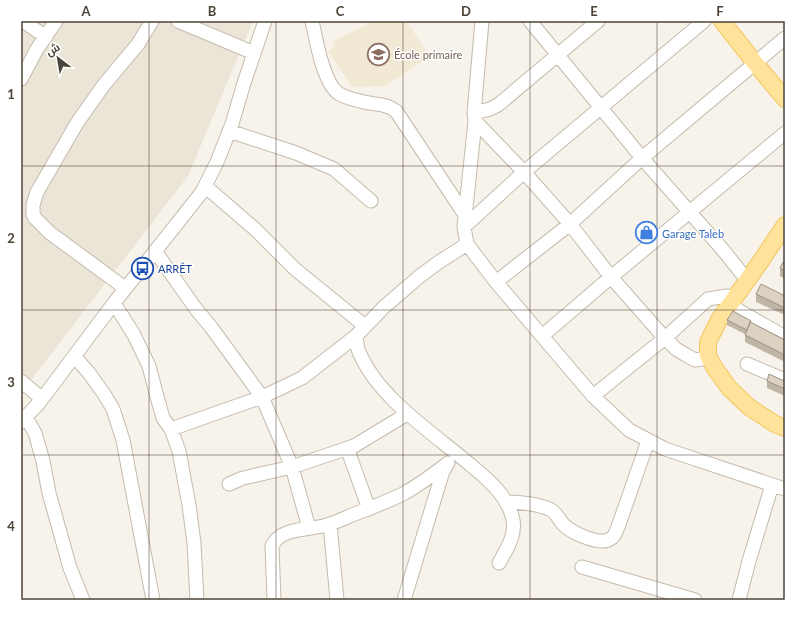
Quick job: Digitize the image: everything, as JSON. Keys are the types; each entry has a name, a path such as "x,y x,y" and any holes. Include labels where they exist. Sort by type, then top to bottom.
{"main road":[{"path":"722,21 785,99"},
{"path":"785,225 718,320 708,342 709,358 714,368 729,388 749,407 775,424 785,428"}],"street":[{"path":"23,21 46,37"},
{"path":"21,79 37,49 56,21"},
{"path":"125,288 50,233 35,218 33,214 33,205 37,192 77,123 103,86 138,44 152,21"},
{"path":"83,600 70,568 49,493 43,461 35,433 23,419 42,399 125,288 202,192 217,162 229,131 265,21"},
{"path":"312,21 322,65 327,77 337,92 350,98 372,104 385,104 396,111 464,221"},
{"path":"482,21 468,197 464,221 467,244 496,282 593,396 629,430 665,449 785,489"},
{"path":"530,21 642,158 723,250 747,280"},
{"path":"475,117 498,105 598,21"},
{"path":"464,221 704,21"},
{"path":"184,22 254,53"},
{"path":"496,282 570,224 642,158 785,38"},
{"path":"475,117 570,224 611,277 665,338 676,349 695,360 709,358"},
{"path":"229,131 296,153 334,168 371,201"},
{"path":"542,336 785,133"},
{"path":"205,186 256,230 295,269 365,326"},
{"path":"171,428 262,397 302,378 356,336 384,307 420,276 438,262 467,244"},
{"path":"155,251 196,309 262,397 292,468 309,528"},
{"path":"593,396 665,338 708,299 727,296 732,302 785,337"},
{"path":"114,303 134,335 149,366 163,418 171,428 179,451 194,543 197,600"},
{"path":"356,336 359,353 368,371 407,414 452,458 490,482 506,502 513,520 513,528 509,544 499,563"},
{"path":"74,356 89,373 113,409 123,440 153,600"},
{"path":"747,364 785,380"},
{"path":"21,381 42,399"},
{"path":"229,484 243,478 292,468 354,446 407,414"},
{"path":"506,502 517,502 546,508 554,512 565,526 574,533 598,541 606,541 614,536 618,527 648,441"},
{"path":"346,448 369,509"},
{"path":"274,600 272,546 275,539 283,534 330,524 403,494 424,481 452,458"},
{"path":"404,600 443,471 452,458"},
{"path":"739,600 772,485"},
{"path":"330,524 337,600"},
{"path":"582,567 695,600"}],"shaded area":[{"path":"21,21 253,21 188,176 21,393"},
{"name":"École primaire","path":"374,21 406,21 430,56 385,86 352,87 328,51 333,48 335,40"}],"building":[{"path":"785,259 785,271 780,268"},
{"path":"761,284 785,296 785,308 756,294"},
{"path":"733,311 751,321 747,330 727,320"},
{"path":"750,322 785,340 785,355 745,335"},
{"path":"769,374 785,380 785,389 767,381"}],"place":[{"name":"École primaire","path":"379,54"},
{"name":"Garage Taleb","path":"647,233"},
{"name":"ARRÊT","path":"143,268"}]}
